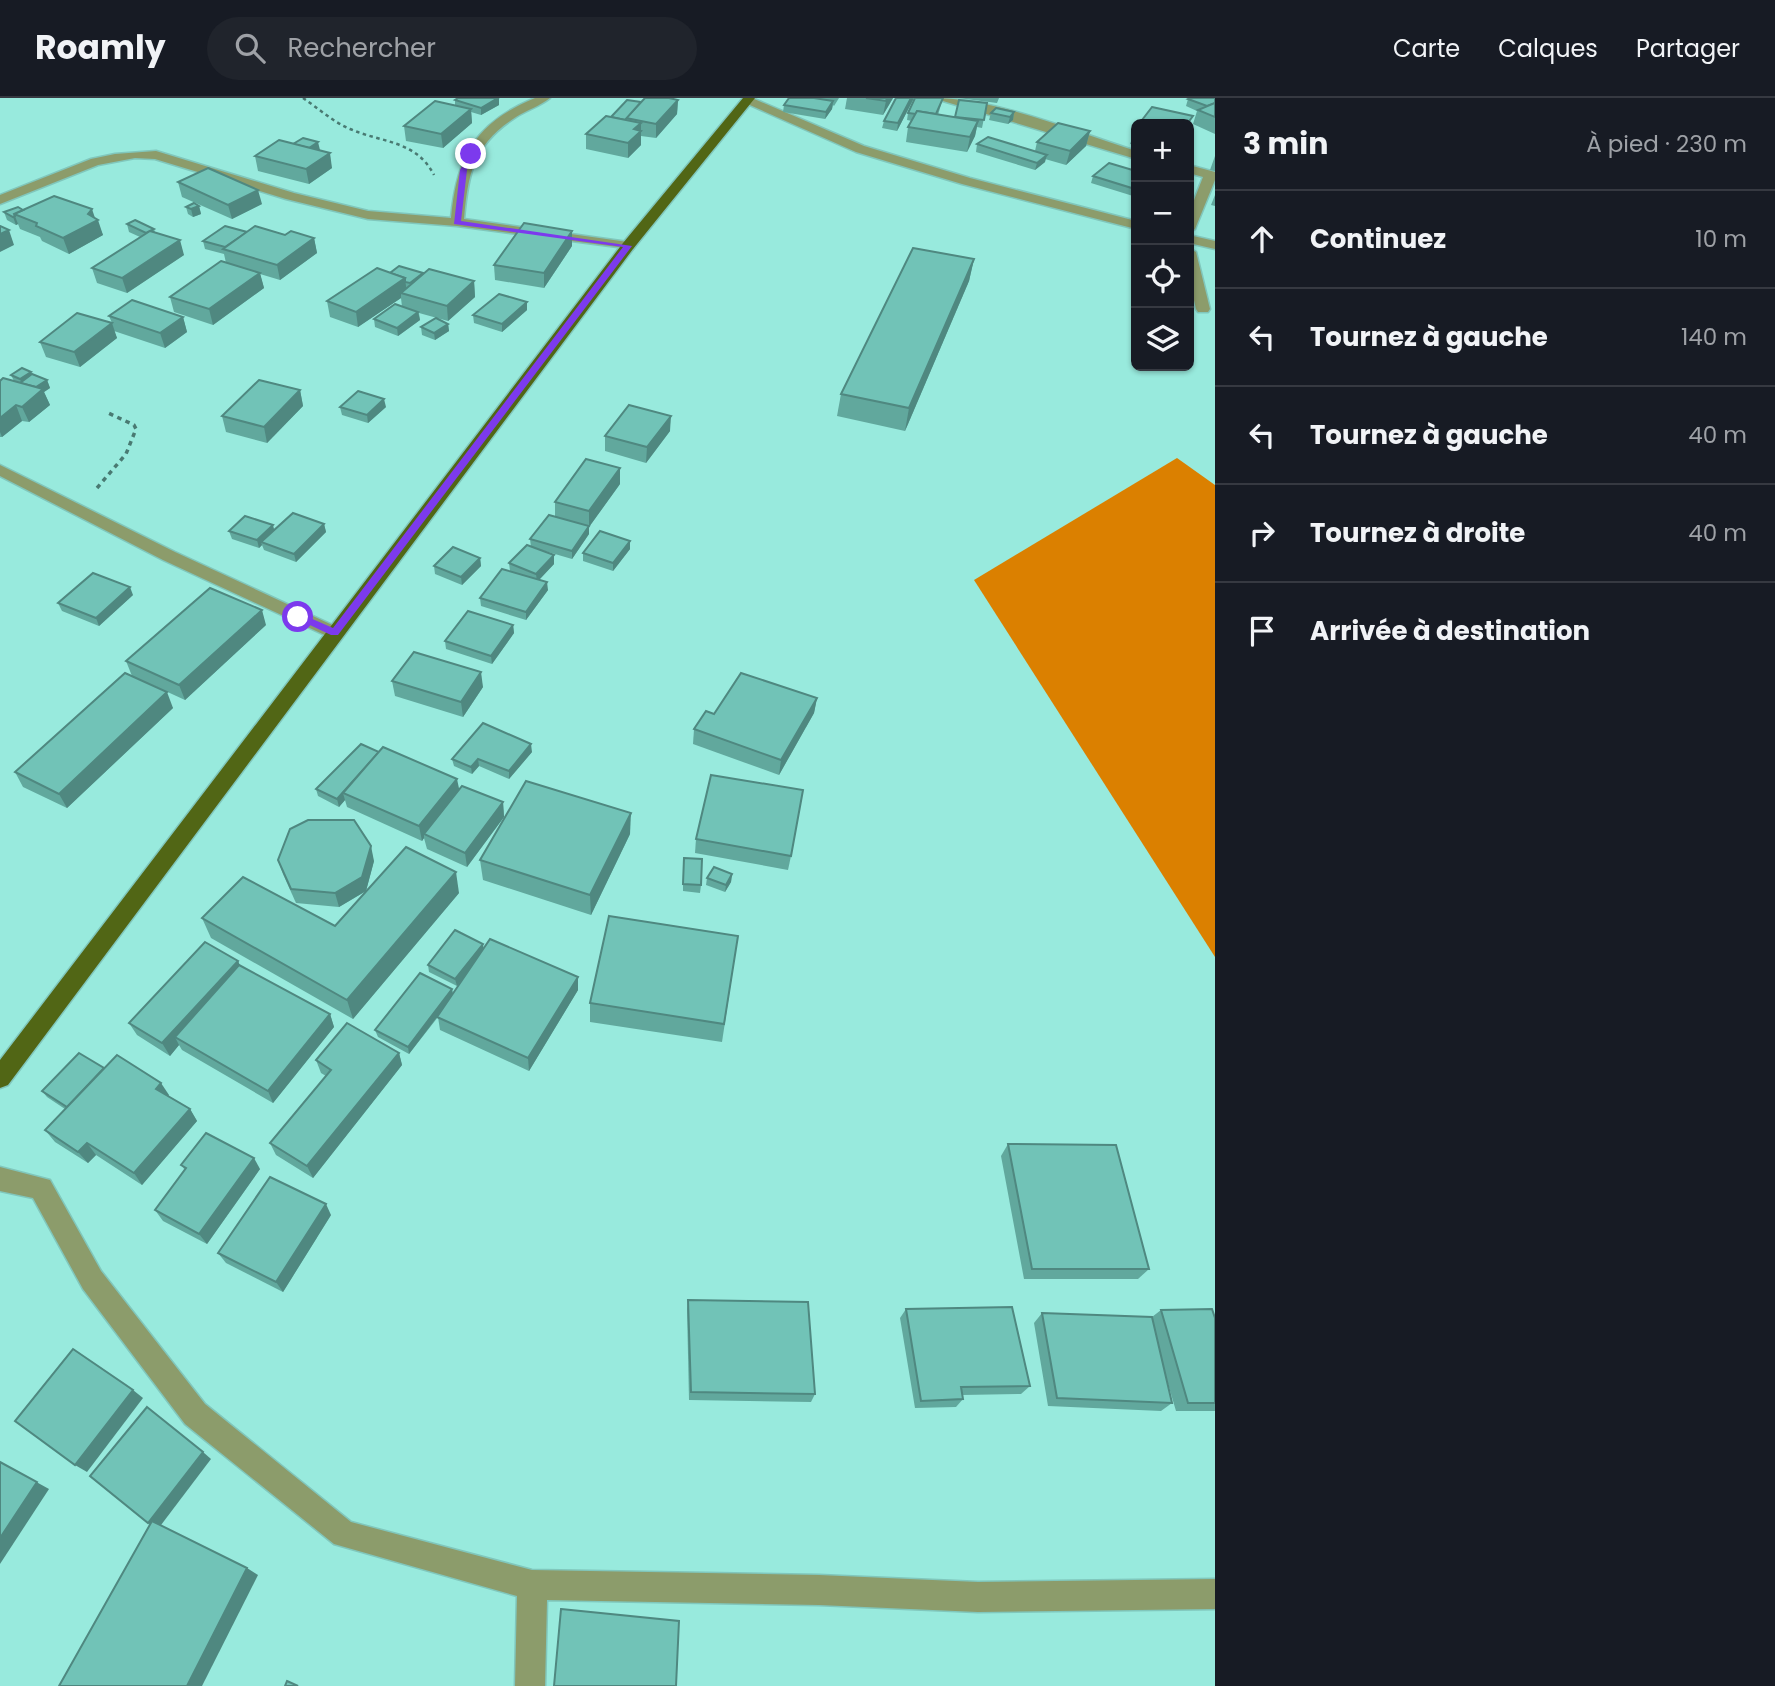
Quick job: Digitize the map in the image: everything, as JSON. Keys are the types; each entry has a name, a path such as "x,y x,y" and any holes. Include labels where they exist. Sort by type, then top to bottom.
{"main road":[{"path":"0,1078 628,246 748,99"}],"street":[{"path":"457,222 464,170 471,154 488,134 509,116 544,98"},
{"path":"939,98 1006,114 1131,153"},
{"path":"748,99 860,149 966,181 1131,224"},
{"path":"0,200 97,159 139,154 156,155 334,208 401,219 457,222 628,246"},
{"path":"1194,170 1213,175 1194,218"},
{"path":"1194,240 1215,246"},
{"path":"1194,272 1203,309"},
{"path":"0,470 169,556 335,633"},
{"path":"0,1179 41,1188 92,1280 195,1414 344,1534 532,1585 819,1590 978,1597 1215,1594"},
{"path":"530,1686 532,1585"}],"path":[{"path":"303,98 348,128 394,143 425,158 457,222"},
{"path":"75,507 105,480 134,439 134,425 106,412"}],"shaded area":[{"path":"1177,458 1215,485 1215,957 974,580"}],"building":[{"path":"498,98 481,108 455,100"},
{"path":"645,98 678,100 656,124 626,118"},
{"path":"789,98 833,101 826,112 784,105"},
{"path":"866,98 887,98 886,101"},
{"path":"896,98 911,98 898,123 884,121"},
{"path":"915,98 943,98 936,114 917,111 916,114 908,113"},
{"path":"1215,98 1215,103 1207,106 1188,99"},
{"path":"627,100 641,102 625,120 611,117"},
{"path":"959,100 987,103 984,120 955,117"},
{"path":"435,101 471,109 441,134 404,126"},
{"path":"1215,103 1215,117 1198,110"},
{"path":"1152,107 1193,116 1191,119 1143,119"},
{"path":"996,108 1014,112 1010,117 991,113"},
{"path":"917,111 978,121 970,137 908,127"},
{"path":"606,116 641,123 634,129 641,131 628,143 586,134"},
{"path":"1058,123 1090,131 1070,151 1037,142"},
{"path":"988,137 1047,155 1037,163 977,144"},
{"path":"303,138 318,142 309,148 293,144"},
{"path":"279,140 330,153 306,169 255,156"},
{"path":"1109,163 1131,170 1131,188 1093,176"},
{"path":"208,168 258,190 228,205 178,182"},
{"path":"54,196 92,209 88,214 98,220 63,238 14,214"},
{"path":"194,203 199,206 191,209 186,207"},
{"path":"18,207 23,210 13,217 4,212"},
{"path":"135,220 154,229 146,233 127,224"},
{"path":"524,223 572,231 544,273 494,265"},
{"path":"0,226 9,230 0,234"},
{"path":"225,226 247,232 225,247 203,241"},
{"path":"255,226 285,235 291,231 314,238 277,265 223,249"},
{"path":"150,231 180,240 122,278 92,268"},
{"path":"913,248 974,259 909,408 841,394"},
{"path":"221,261 260,273 209,309 170,297"},
{"path":"399,266 423,273 410,283 405,282 405,278 390,273"},
{"path":"377,268 405,278 356,312 327,301"},
{"path":"429,269 474,281 447,306 401,293"},
{"path":"499,294 527,302 502,324 473,315"},
{"path":"132,300 183,317 160,333 109,316"},
{"path":"395,304 418,312 397,328 374,319"},
{"path":"77,313 112,323 74,352 40,342"},
{"path":"436,318 448,324 434,333 421,327"},
{"path":"22,368 31,372 20,379 11,375"},
{"path":"32,374 47,380 36,387 20,383"},
{"path":"3,378 43,389 22,407 16,405 0,418 0,381"},
{"path":"259,380 300,390 264,427 222,416"},
{"path":"358,391 384,399 367,415 340,407"},
{"path":"629,405 671,416 647,447 605,436"},
{"path":"586,459 620,468 589,511 555,502"},
{"path":"293,513 324,524 294,554 261,542"},
{"path":"549,515 589,526 572,551 530,539"},
{"path":"245,516 273,525 257,540 229,531"},
{"path":"600,531 630,541 613,563 583,553"},
{"path":"527,545 554,555 536,574 509,563"},
{"path":"453,547 480,558 461,577 434,566"},
{"path":"502,569 547,582 526,612 480,598"},
{"path":"93,573 130,587 96,618 58,603"},
{"path":"210,588 262,610 179,685 126,661"},
{"path":"468,611 513,625 491,656 445,641"},
{"path":"414,652 481,672 461,702 392,681"},
{"path":"125,673 167,692 59,794 15,772"},
{"path":"741,673 817,698 781,760 694,729 706,711 714,714"},
{"path":"483,723 531,744 509,771 478,759 471,767 452,759"},
{"path":"361,744 379,752 337,799 316,789"},
{"path":"383,747 457,779 419,826 343,793"},
{"path":"711,775 803,790 791,856 696,839"},
{"path":"526,781 631,813 590,895 480,860"},
{"path":"462,786 503,802 465,853 424,834"},
{"path":"308,820 354,820 371,846 362,877 335,893 291,889 278,860 290,829"},
{"path":"406,847 456,872 347,1000 202,918 243,877 335,926"},
{"path":"684,858 702,859 701,885 683,884"},
{"path":"714,867 732,874 726,885 707,878"},
{"path":"609,916 738,936 724,1024 590,1003"},
{"path":"455,930 483,944 455,979 428,965"},
{"path":"490,939 578,977 528,1058 437,1017"},
{"path":"205,942 238,961 162,1043 129,1023"},
{"path":"239,965 330,1014 268,1091 175,1037"},
{"path":"420,973 452,989 408,1047 375,1030"},
{"path":"347,1023 399,1053 307,1166 270,1143 331,1070 316,1060"},
{"path":"79,1053 104,1068 67,1107 42,1091"},
{"path":"117,1055 161,1083 156,1089 190,1109 134,1173 87,1143 78,1152 45,1130"},
{"path":"206,1133 254,1158 199,1234 155,1210 186,1168 181,1165"},
{"path":"1008,1144 1116,1145 1149,1269 1032,1269"},
{"path":"270,1177 326,1204 276,1282 218,1253"},
{"path":"688,1300 808,1302 815,1394 691,1392"},
{"path":"1012,1307 1030,1386 961,1387 963,1399 921,1401 906,1309"},
{"path":"1212,1309 1215,1318 1215,1403 1188,1403 1161,1310"},
{"path":"1042,1313 1152,1317 1172,1403 1057,1398"},
{"path":"73,1349 133,1390 75,1465 15,1421"},
{"path":"147,1407 203,1452 148,1523 90,1476"},
{"path":"0,1462 37,1482 0,1538"},
{"path":"152,1521 247,1568 187,1686 59,1686"},
{"path":"561,1609 679,1621 676,1686 554,1686"},
{"path":"287,1681 298,1686 285,1686"}],"route":[{"path":"298,617 335,633 628,246 457,222 464,170 471,154"}]}
